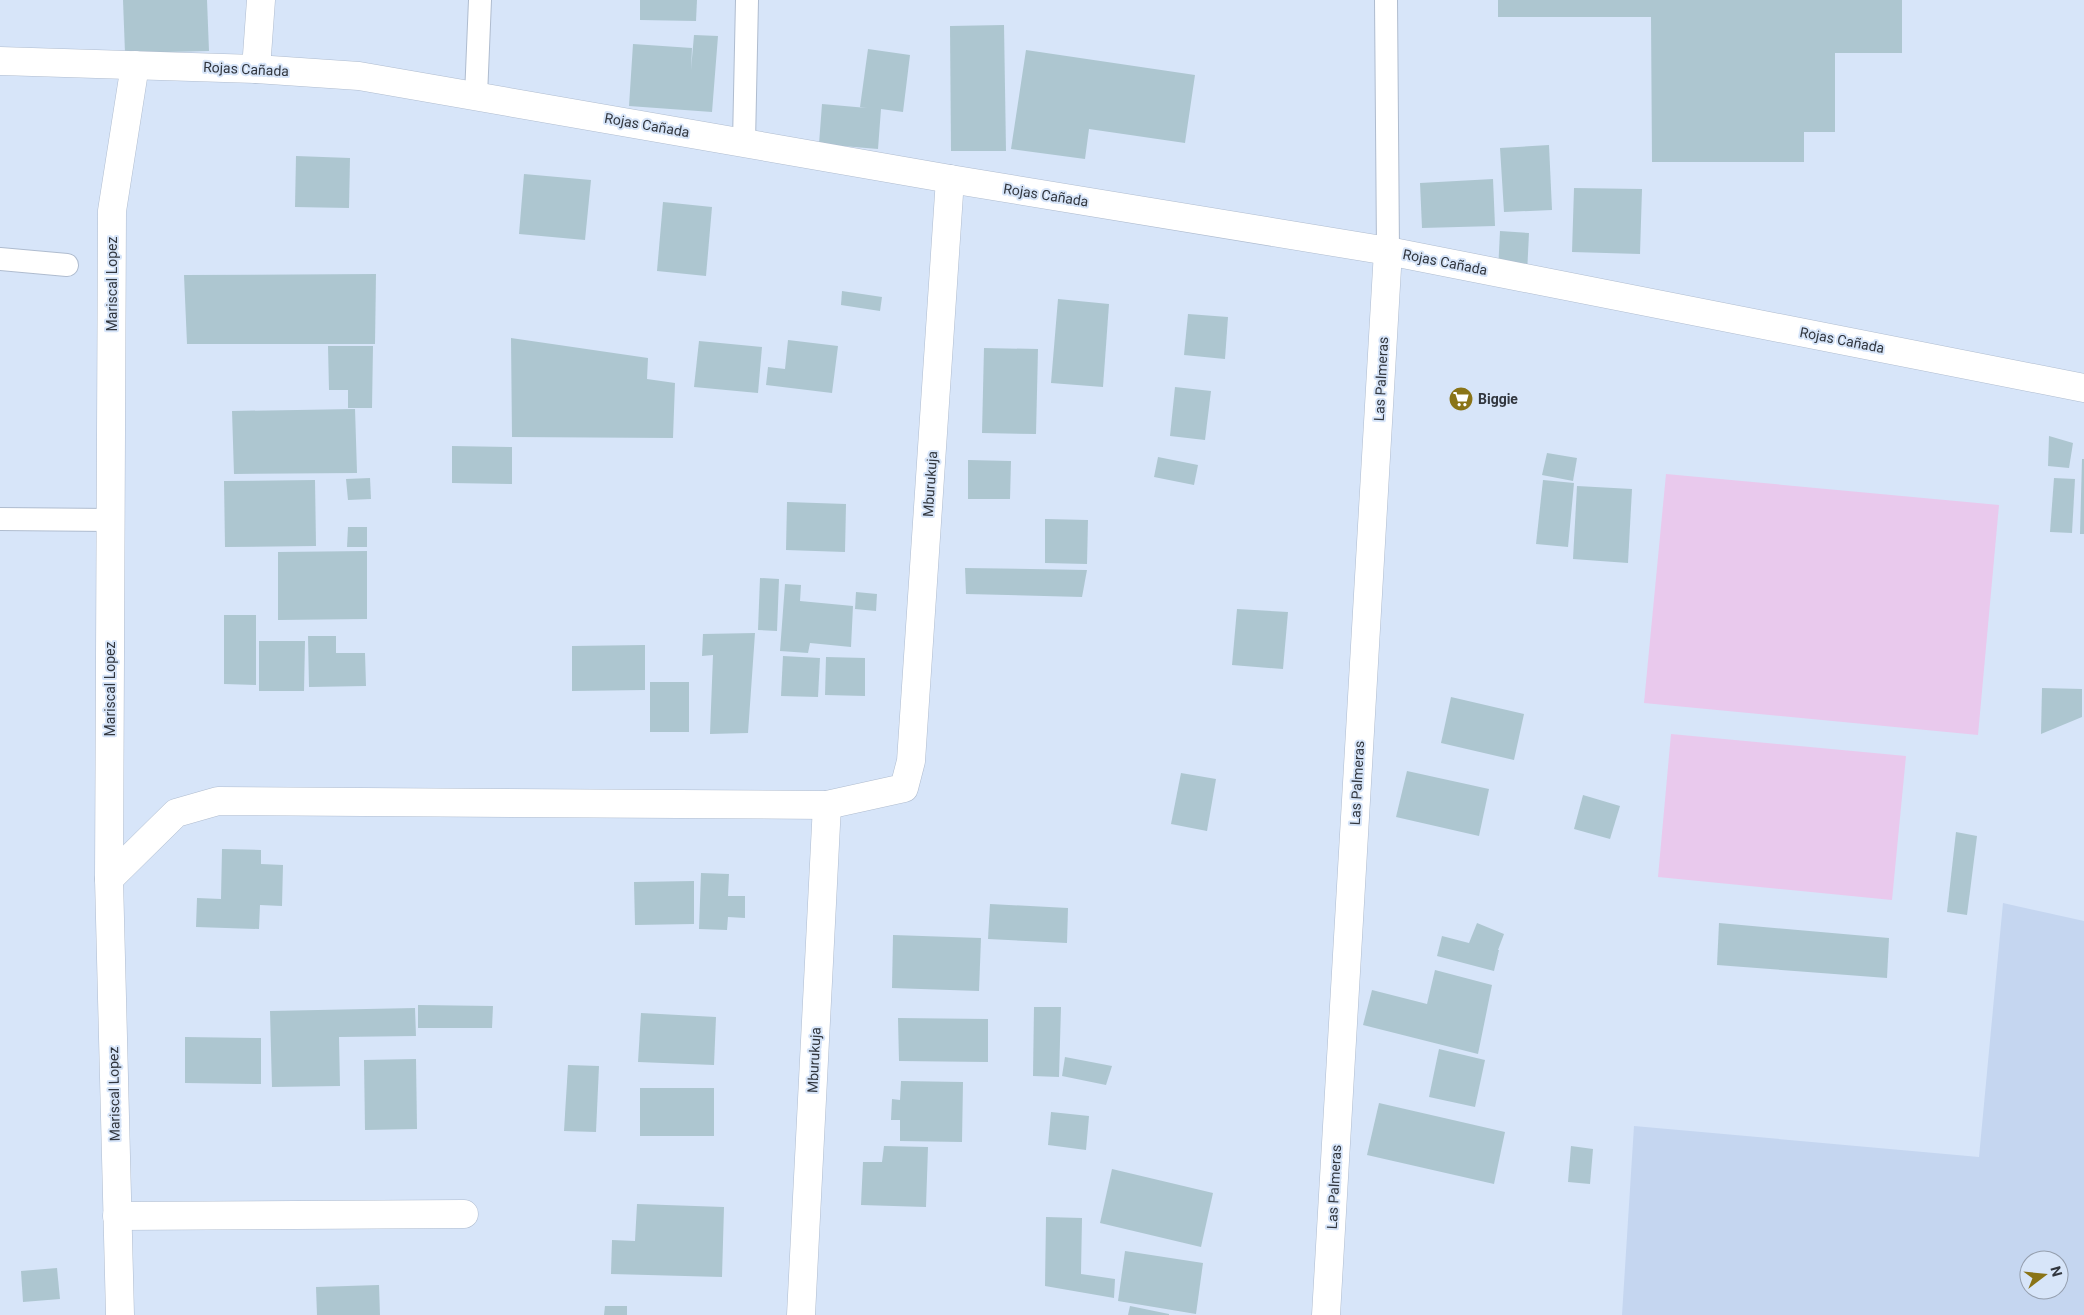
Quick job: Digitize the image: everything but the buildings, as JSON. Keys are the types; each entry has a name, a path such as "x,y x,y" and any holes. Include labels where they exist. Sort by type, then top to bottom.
{"street":[{"path":"256,69 261,0"},
{"name":"Rojas Cañada","path":"0,61 256,69 359,76 950,179 1388,251 2084,388"},
{"name":"Mariscal Lopez","path":"120,1315 109,879 112,211 135,65"},
{"name":"Mburukuja","path":"801,1315 826,805 904,788 911,761 950,179"},
{"name":"Las Palmeras","path":"1326,1315 1388,251"},
{"path":"109,879 176,814 218,801 826,805"},
{"path":"117,1216 464,1214"}],"lane":[{"path":"476,96 480,0"},
{"path":"744,142 747,0"},
{"path":"1386,0 1388,251"},
{"path":"0,259 67,265"},
{"path":"0,520 111,520"}],"shaded area":[{"path":"1666,474 1999,505 1978,735 1644,703"},
{"path":"1671,734 1906,756 1892,900 1658,877"},
{"path":"2003,903 2084,921 2084,1315 1622,1315 1634,1126 1979,1157"}],"place":[{"name":"Biggie","path":"1461,399"}]}
